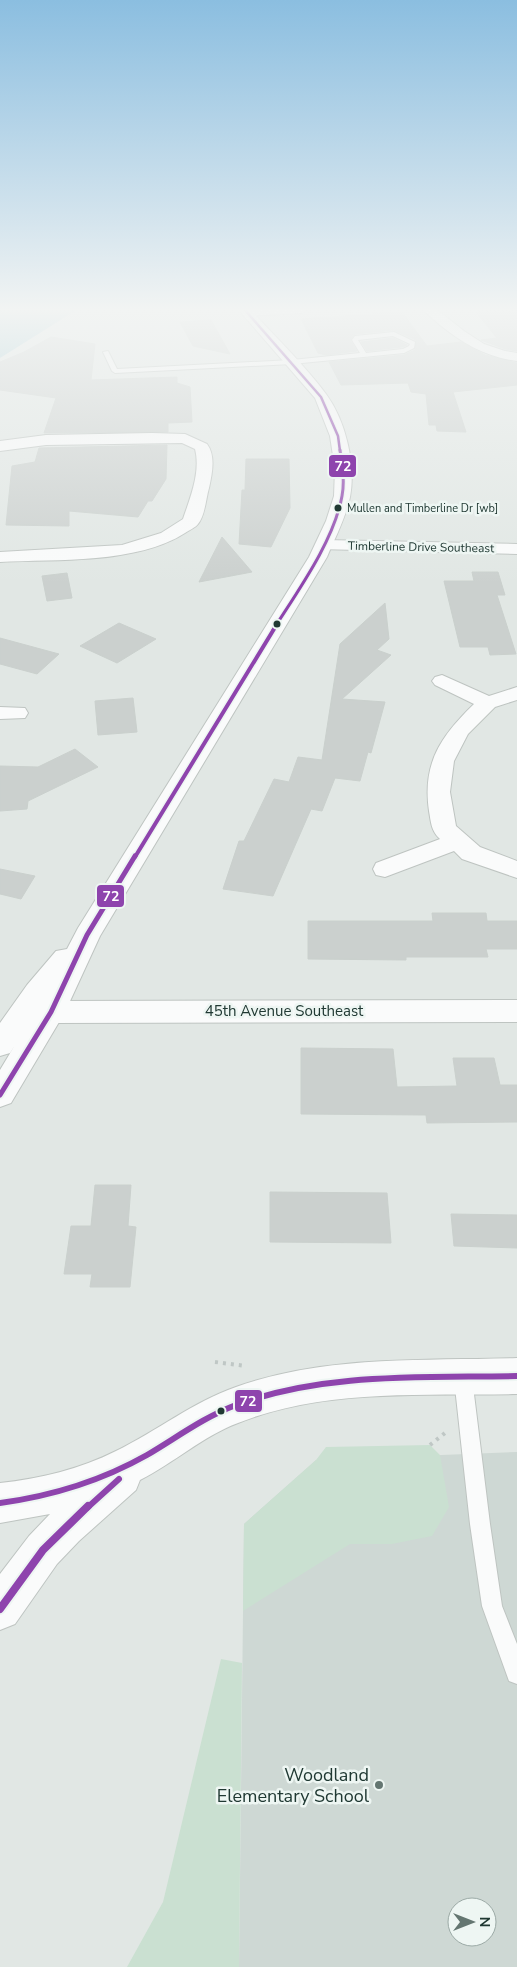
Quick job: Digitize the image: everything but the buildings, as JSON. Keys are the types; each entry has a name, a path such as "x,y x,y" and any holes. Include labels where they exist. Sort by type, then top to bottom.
{"street":[{"path":"0,1095 51,1012 87,935 282,618 324,545 342,496 343,469 341,452 332,419 323,401"},
{"path":"0,446 46,440 152,438 185,439 202,446 204,452 204,466 191,522 167,537 123,550 0,557"},
{"name":"Timberline Drive Southeast","path":"324,545 517,549"},
{"path":"442,681 488,703"},
{"path":"517,693 488,703 459,731 443,761 438,792 444,828 471,853 517,870"},
{"path":"385,869 458,841"},
{"path":"0,1046 37,992 87,935"},
{"name":"45th Avenue Southeast","path":"51,1012 517,1010"},
{"path":"0,1503 29,1499 93,1481 144,1457 197,1424 236,1405 315,1384 517,1376"},
{"path":"0,1609 43,1550 65,1527 144,1457"}],"lane":[{"path":"463,1378 480,1524 492,1606 517,1673"}],"shaded area":[{"name":"Woodland Elementary School","path":"517,1452 517,1967 239,1967 244,1524 316,1460"}],"green space":[{"path":"430,1445 440,1455 449,1507 432,1536 392,1544 350,1544 243,1611 244,1524 316,1460 326,1447"},
{"path":"221,1659 242,1663 239,1967 127,1967 163,1902"}],"transit line":[{"name":"72","path":"0,1095 51,1012 87,935 318,557 334,521 342,496 343,469 338,436 323,401"},
{"name":"72","path":"0,1503 57,1492 112,1473 147,1455 213,1415 270,1394 304,1387 375,1379 517,1376"},
{"name":"72","path":"0,1609 43,1550 65,1527 119,1479"}],"place":[{"name":"Mullen and Timberline Dr [wb]","path":"338,508"},
{"name":"Woodland Elementary School","path":"379,1785"}]}
